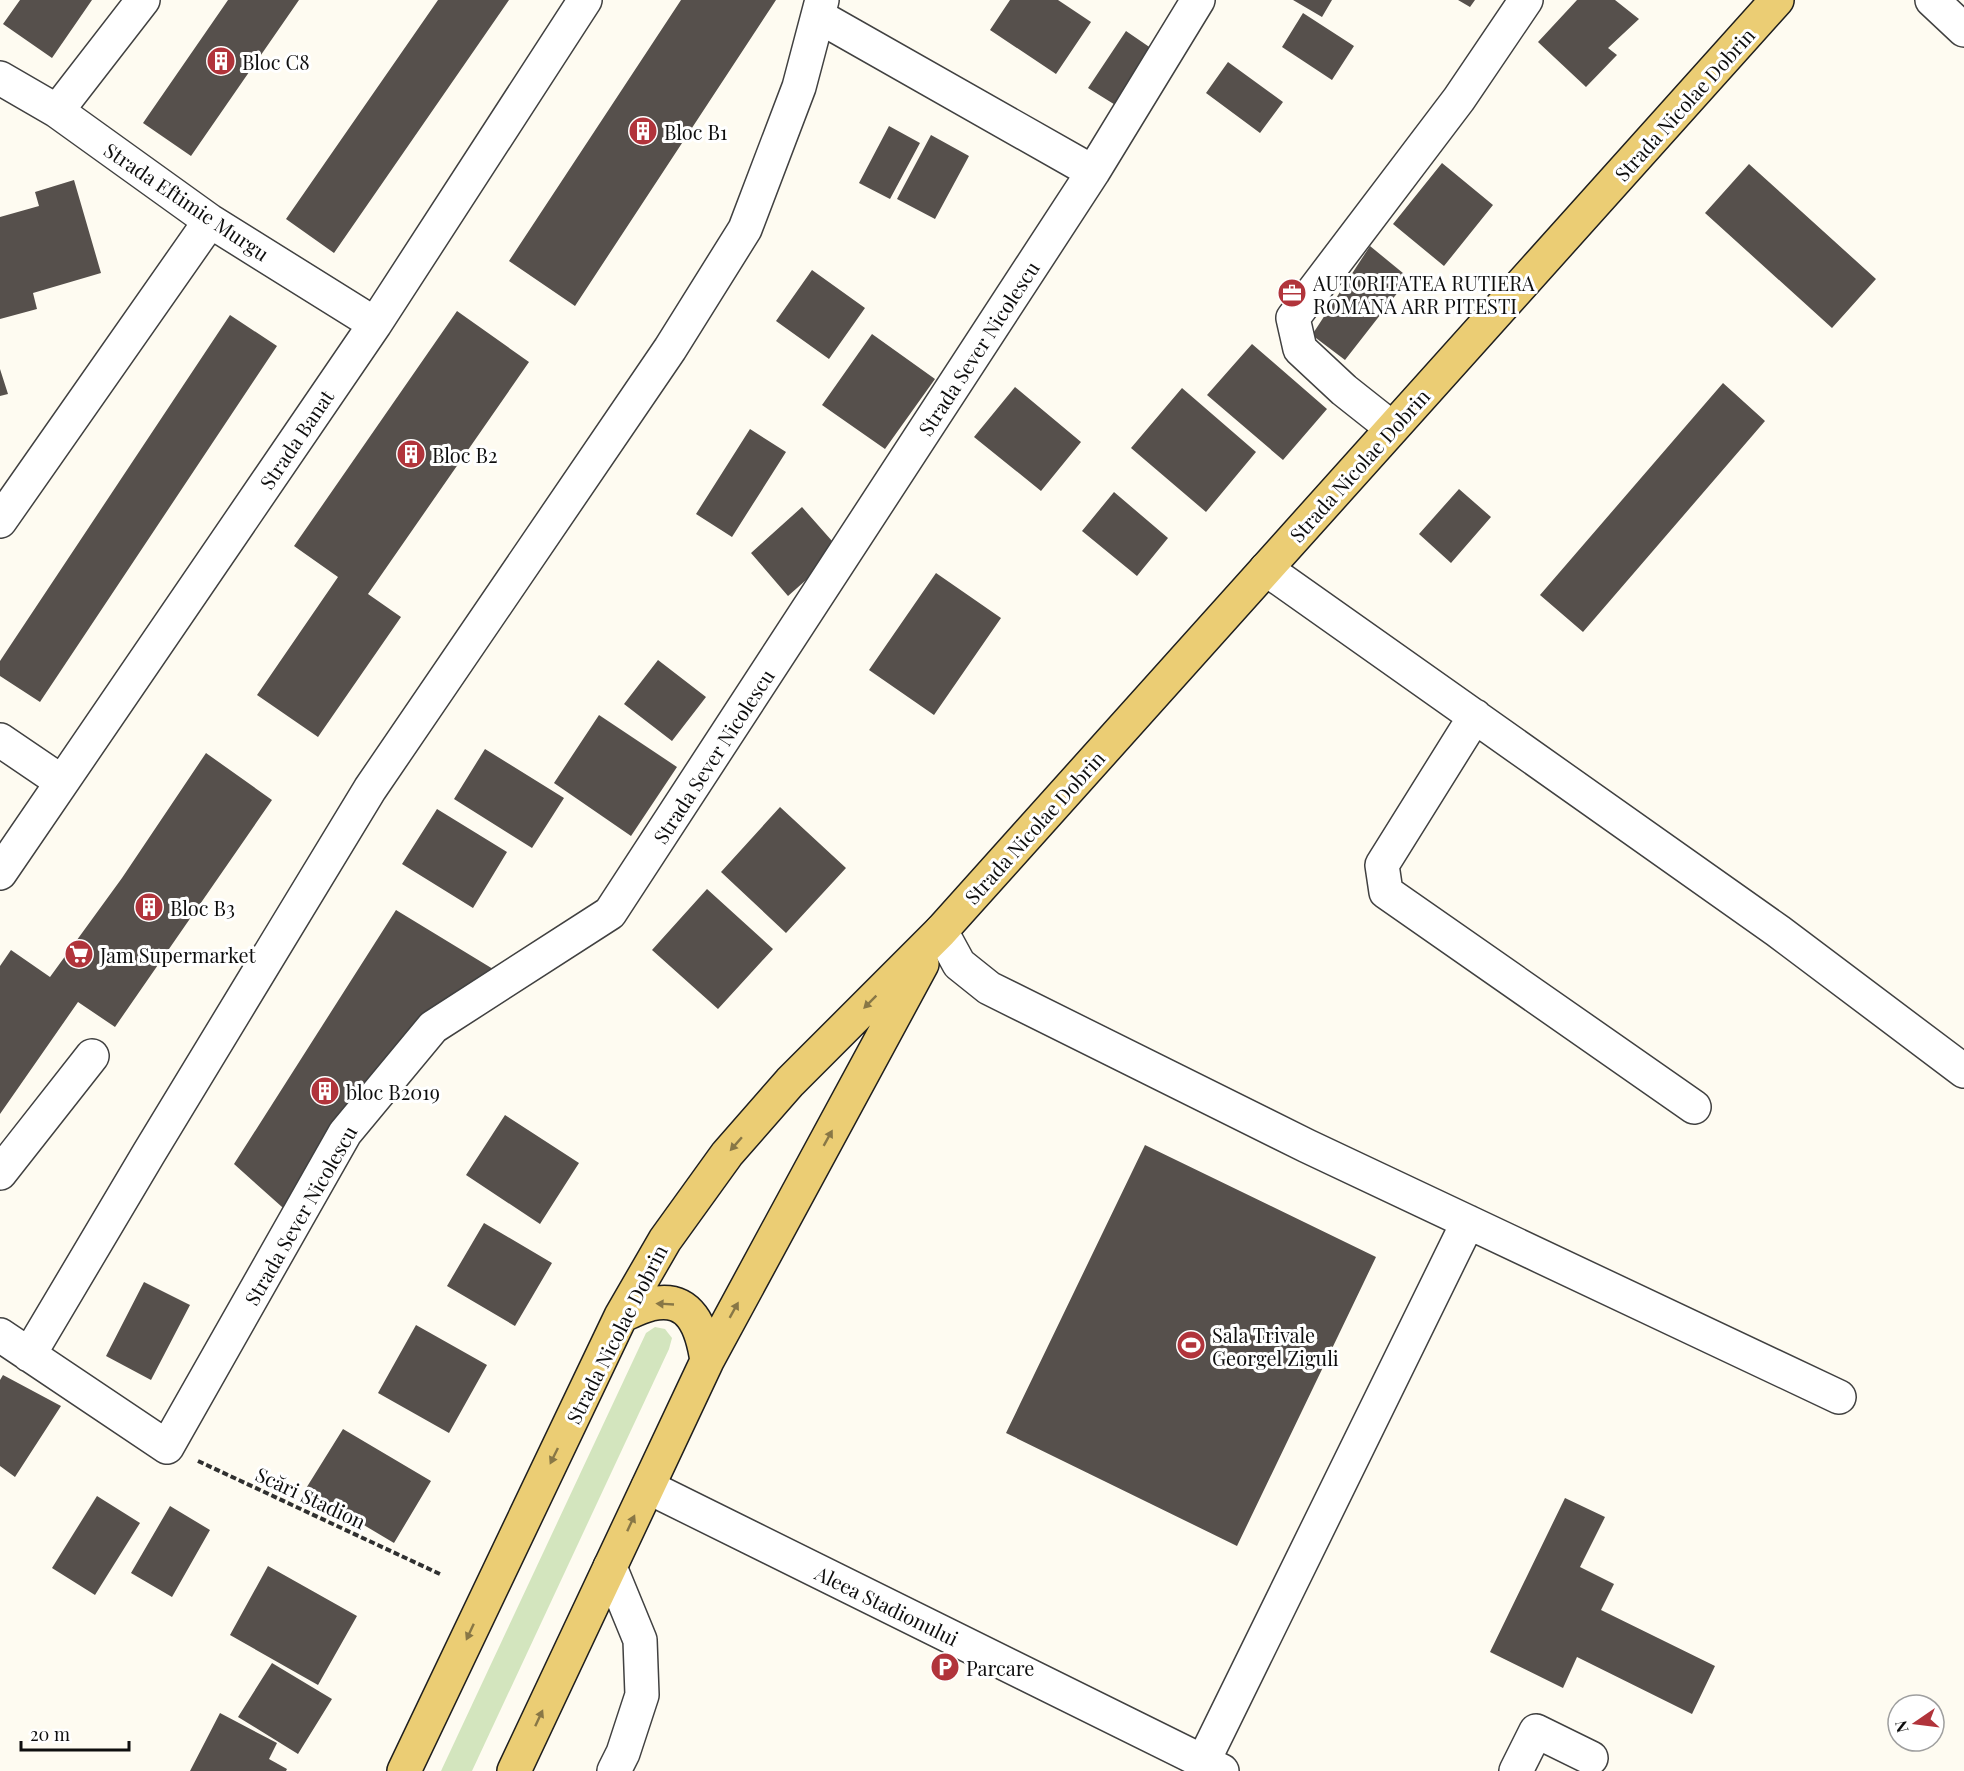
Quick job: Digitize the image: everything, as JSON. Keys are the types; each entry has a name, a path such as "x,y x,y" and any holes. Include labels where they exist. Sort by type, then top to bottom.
{"main road":[{"name":"Strada Nicolae Dobrin","path":"404,1771 621,1316 665,1240 727,1154 790,1082 940,931 1777,0"},
{"name":"Strada Nicolae Dobrin","path":"514,1771 706,1361 940,931"},
{"path":"621,1316 648,1304 666,1301 684,1307 696,1322 704,1339 706,1361"}],"street":[{"path":"57,111 143,0"},
{"name":"Strada Banat","path":"0,873 375,324 585,0"},
{"name":"Strada Sever Nicolescu","path":"167,1447 345,1133 433,1027 610,913 1093,172 1198,0"},
{"path":"1392,428 1344,390 1300,349 1293,318 1460,99 1526,0"},
{"path":"1932,0 1964,30"},
{"path":"29,1355 370,789 670,349 745,229 800,87 820,8 1093,172"},
{"name":"Strada Eftimie Murgu","path":"0,78 57,111 210,221 375,324"},
{"path":"0,521 210,221"},
{"path":"1266,569 1778,931 1964,1071"},
{"path":"1475,716 1382,865 1386,892 1694,1107"},
{"path":"0,741 62,782"},
{"path":"940,931 959,964 989,988 1307,1146 1839,1397"},
{"path":"0,1173 92,1056"},
{"path":"1213,1766 1468,1222"},
{"path":"0,1335 167,1447"},
{"name":"Aleea Stadionului","path":"648,1487 1213,1766"},
{"path":"610,1567 640,1640 642,1695 614,1771"},
{"path":"1516,1771 1536,1731 1591,1758"}],"path":[{"name":"Scări Stadion","path":"167,1447 442,1575"}],"green space":[{"path":"655,1327 665,1329 672,1338 669,1349 472,1771 441,1771 646,1333"}],"building":[{"path":"20,0 92,0 52,58 3,24"},
{"name":"Bloc C8","path":"228,0 299,0 191,156 143,123"},
{"path":"438,0 509,0 334,253 286,219"},
{"name":"Bloc B1","path":"681,0 776,0 575,306 509,261"},
{"path":"1010,0 1058,0 1091,22 1056,74 990,30"},
{"path":"1293,0 1332,0 1322,17"},
{"path":"1458,0 1475,0 1470,7"},
{"path":"1577,0 1615,0 1639,19 1608,48 1617,55 1586,87 1538,42"},
{"path":"1303,13 1354,46 1332,80 1282,47"},
{"path":"1126,31 1161,55 1125,111 1088,88"},
{"path":"1228,62 1283,102 1260,133 1206,93"},
{"path":"889,126 920,143 890,199 859,183"},
{"path":"931,135 969,156 935,219 897,199"},
{"path":"1442,163 1493,205 1444,266 1393,224"},
{"path":"1749,164 1876,279 1832,328 1705,213"},
{"path":"74,180 101,273 33,293 37,309 0,319 0,217 39,206 35,192"},
{"path":"1370,246 1409,278 1345,360 1312,335"},
{"path":"812,270 865,308 829,359 776,321"},
{"name":"Bloc B2","path":"457,311 529,362 368,594 401,617 318,737 257,695 338,577 294,546"},
{"path":"230,315 277,346 40,702 0,676 0,661"},
{"path":"872,334 935,379 885,449 822,405"},
{"path":"1252,344 1327,409 1283,460 1207,395"},
{"path":"0,369 8,394 0,396"},
{"path":"1723,383 1765,421 1583,632 1540,595"},
{"path":"1015,387 1081,442 1041,491 974,437"},
{"path":"1182,388 1256,452 1206,512 1131,448"},
{"path":"750,429 786,452 732,537 696,514"},
{"path":"1459,489 1491,517 1451,563 1419,534"},
{"path":"1114,492 1168,538 1137,576 1082,531"},
{"path":"802,507 840,550 788,596 751,553"},
{"path":"936,573 1001,618 934,715 869,670"},
{"path":"658,660 706,697 672,741 624,704"},
{"path":"599,715 677,767 631,836 554,783"},
{"path":"485,749 564,798 532,848 454,799"},
{"name":"Bloc B3","path":"206,753 272,800 115,1027 78,1002 0,1114 0,966 11,950 50,977 122,878"},
{"path":"780,807 846,868 786,933 721,872"},
{"path":"437,809 507,852 473,908 402,864"},
{"path":"707,889 773,949 718,1009 652,950"},
{"name":"bloc B2019","path":"396,910 493,969 291,1215 234,1164"},
{"path":"505,1115 579,1163 540,1224 466,1175"},
{"name":"Sala Trivale Georgel Ziguli","path":"1145,1145 1376,1257 1237,1546 1006,1433"},
{"path":"484,1223 552,1263 515,1326 447,1286"},
{"path":"144,1282 190,1305 151,1380 106,1356"},
{"path":"416,1325 487,1365 449,1433 378,1393"},
{"path":"3,1375 61,1406 15,1477 0,1466 0,1380"},
{"path":"343,1429 431,1481 394,1543 305,1490"},
{"path":"97,1496 140,1523 95,1595 52,1568"},
{"path":"1565,1498 1605,1517 1580,1567 1614,1584 1601,1610 1715,1666 1692,1714 1577,1657 1563,1688 1490,1652"},
{"path":"170,1506 210,1530 172,1597 131,1573"},
{"path":"268,1566 357,1616 318,1685 230,1635"},
{"path":"272,1663 332,1699 298,1754 238,1717"},
{"path":"220,1713 277,1743 269,1759 287,1769 286,1771 190,1771"}],"place":[{"name":"Bloc C8","path":"221,61"},
{"name":"Bloc B1","path":"643,131"},
{"name":"AUTORITATEA RUTIERA ROMANA ARR PITESTI","path":"1292,293"},
{"name":"Bloc B2","path":"411,454"},
{"name":"Bloc B3","path":"149,907"},
{"name":"Jam Supermarket","path":"79,954"},
{"name":"bloc B2019","path":"325,1091"},
{"name":"Sala Trivale Georgel Ziguli","path":"1191,1345"},
{"name":"Parcare","path":"945,1667"}]}
